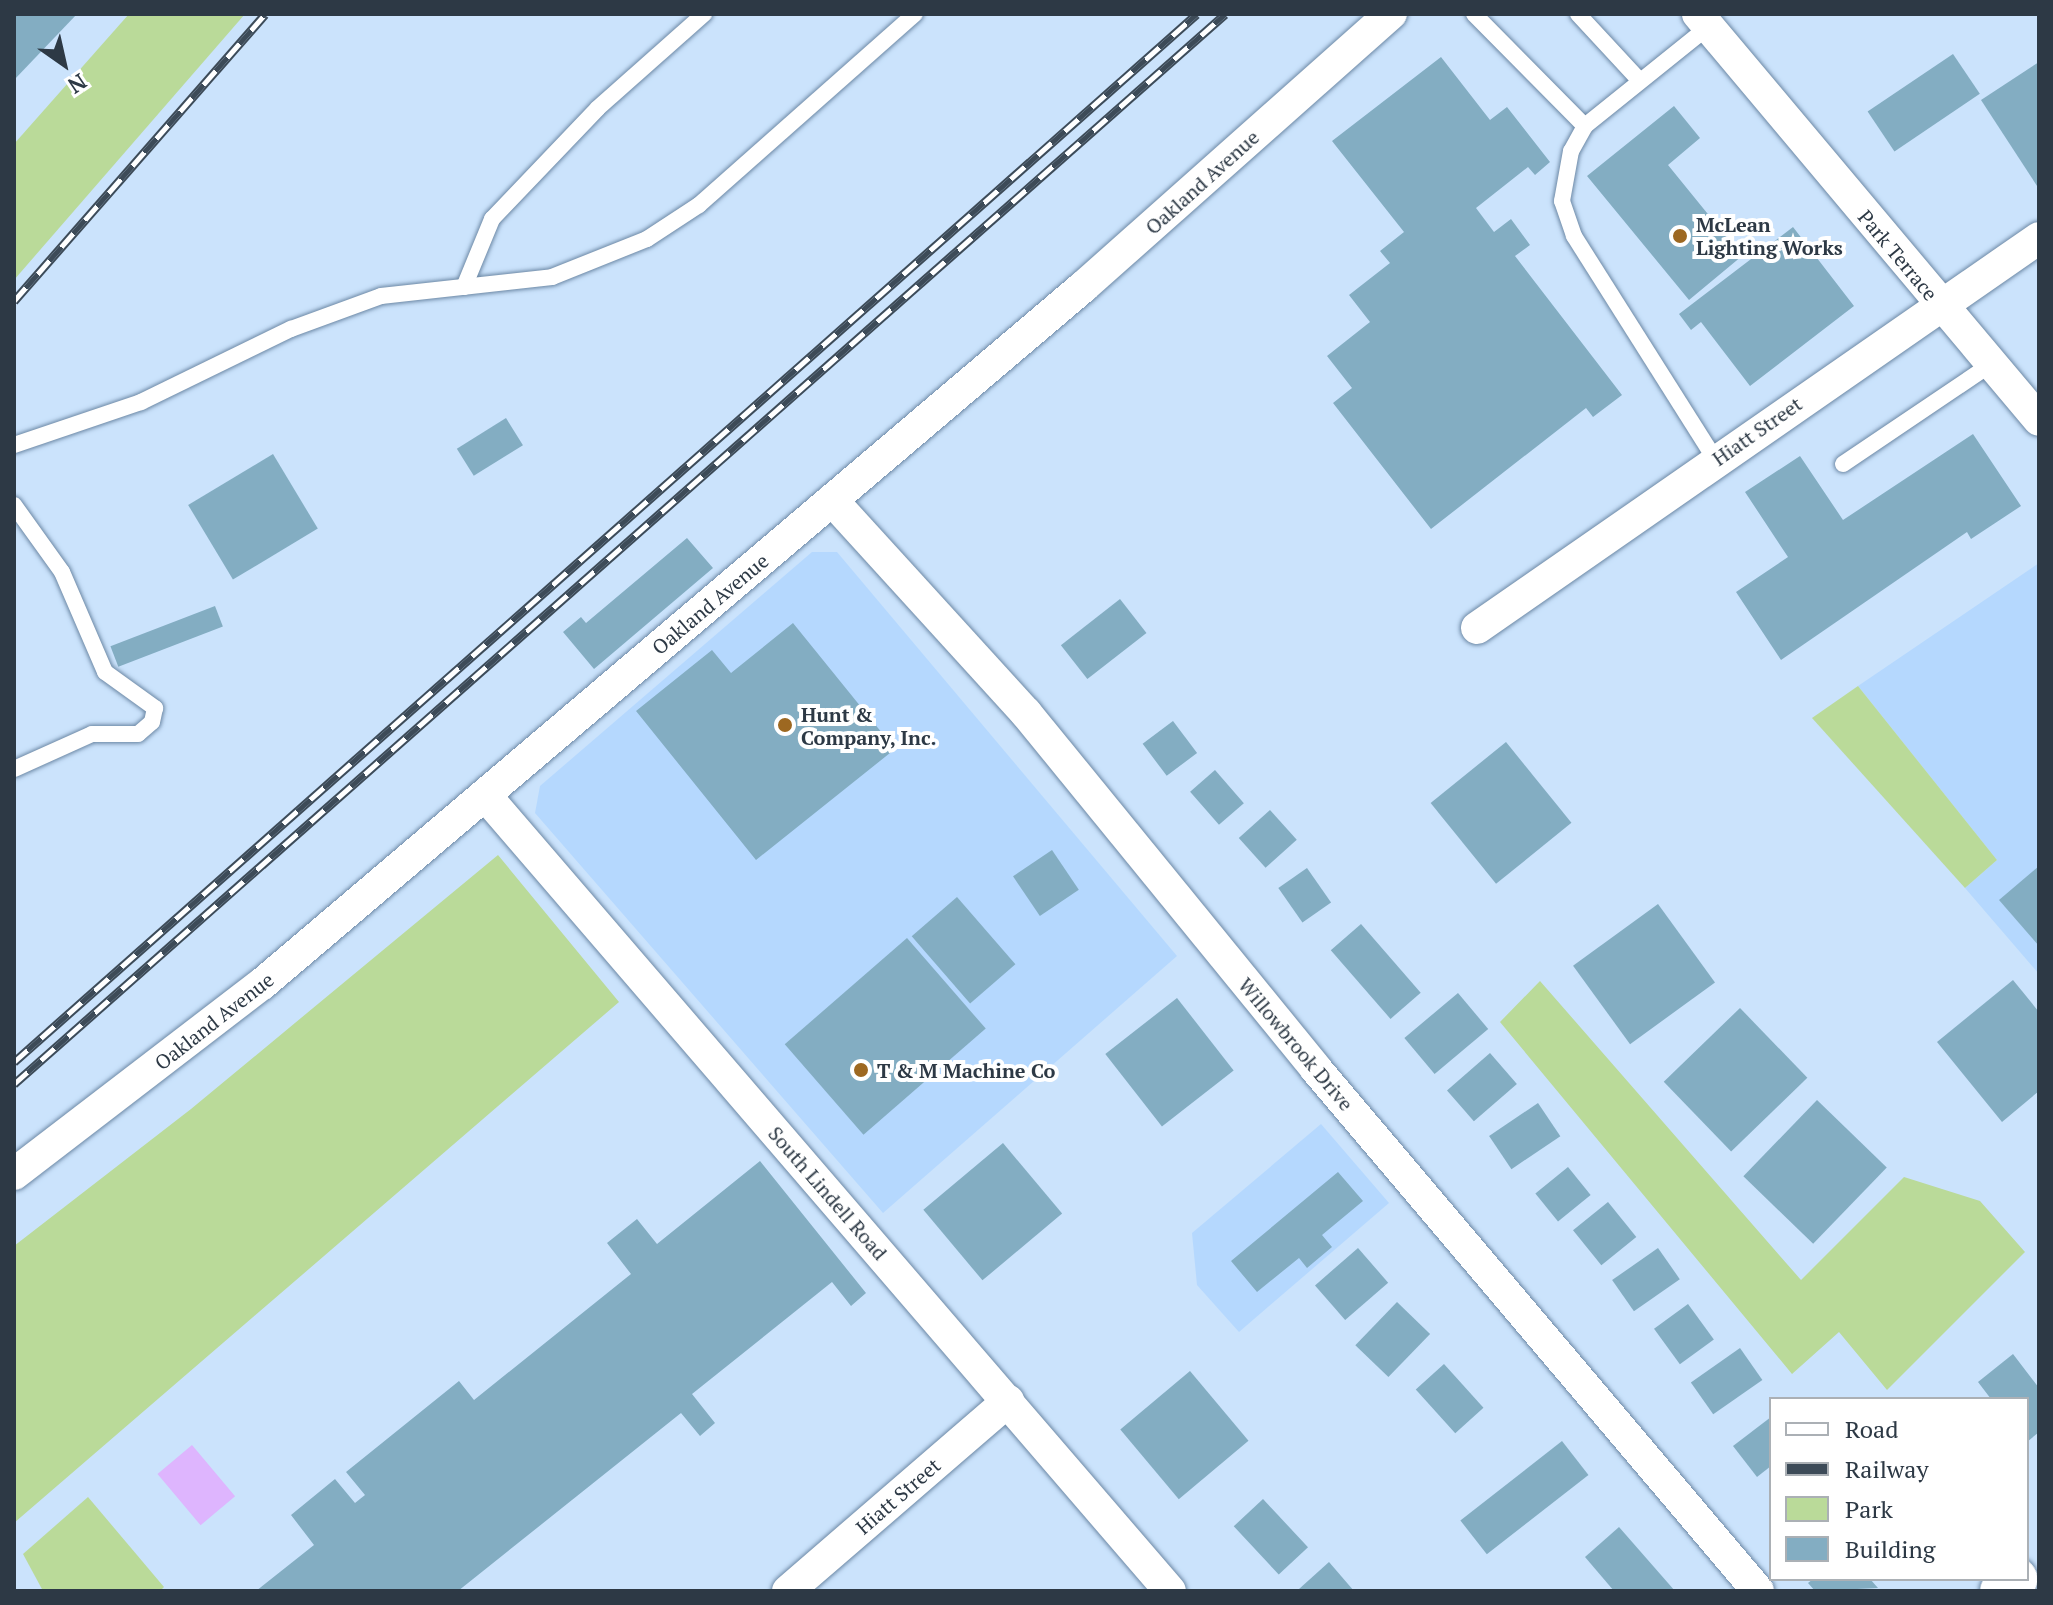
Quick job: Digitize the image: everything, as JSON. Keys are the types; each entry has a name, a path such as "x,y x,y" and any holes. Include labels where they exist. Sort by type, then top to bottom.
{"street":[{"name":"Oakland Avenue","path":"14,1174 227,1013 1083,287 1391,14"},
{"name":"Park Terrace","path":"1703,20 2039,420"},
{"name":"Hiatt Street","path":"1477,628 1939,304 2039,238"},
{"name":"Willowbrook Drive","path":"832,500 1026,713 1316,1069 1758,1591"},
{"name":"South Lindell Road","path":"485,795 1170,1591"},
{"name":"Hiatt Street","path":"788,1591 1008,1401"}],"lane":[{"path":"464,287 492,219 598,108 704,14"},
{"path":"14,445 141,402 291,329 381,296 552,277 647,239 699,205 915,14"},
{"path":"1474,14 1585,126"},
{"path":"1578,14 1640,81"},
{"path":"1703,20 1640,81 1585,126 1571,151 1563,191 1574,236 1716,461"},
{"path":"1843,464 1991,364"},
{"path":"14,505 62,572 105,672 155,708 152,722 138,734 92,734 14,769"}],"shaded area":[{"path":"812,552 837,552 1177,956 883,1213 535,813 540,786"},
{"path":"2039,563 2039,974 1965,888 1997,860 1858,686"},
{"path":"1321,1124 1389,1203 1239,1332 1197,1285 1192,1233"},
{"path":"192,1445 235,1496 201,1525 158,1474"}],"green space":[{"path":"129,14 245,14 14,280 14,144"},
{"path":"1858,686 1997,860 1965,888 1812,718"},
{"path":"498,855 619,1002 14,1523 14,1246 191,1109"},
{"path":"1540,981 1801,1280 1904,1177 1980,1201 2025,1252 1887,1390 1839,1332 1792,1374 1500,1022"},
{"path":"88,1497 164,1587 160,1591 43,1591 23,1554"}],"building":[{"path":"14,14 77,14 14,80"},
{"path":"1953,54 1980,94 1894,151 1868,112"},
{"path":"1441,57 1490,120 1507,107 1550,162 1535,175 1528,167 1476,208 1494,232 1511,219 1530,245 1515,256 1622,395 1593,417 1586,408 1431,529 1333,403 1352,388 1327,356 1370,322 1349,295 1390,263 1380,251 1404,232 1332,141"},
{"path":"2039,62 2039,189 1981,100"},
{"path":"1674,106 1700,138 1668,165 1742,256 1689,300 1587,176"},
{"path":"1793,227 1854,306 1750,386 1701,322 1691,330 1679,314"},
{"path":"506,418 523,445 474,476 457,449"},
{"path":"1973,434 2021,506 1971,539 1967,532 1781,660 1736,592 1788,557 1745,492 1800,456 1843,520"},
{"path":"273,454 318,529 233,580 188,505"},
{"path":"687,538 713,568 594,669 563,632 581,617 586,623"},
{"path":"1120,599 1146,633 1087,679 1061,645"},
{"path":"215,606 223,627 118,667 110,646"},
{"path":"793,623 895,749 756,860 636,711 712,650 731,673"},
{"path":"1173,721 1197,753 1167,776 1143,744"},
{"path":"1506,742 1571,823 1496,884 1431,803"},
{"path":"1215,770 1244,803 1219,825 1190,792"},
{"path":"1270,810 1297,840 1266,868 1239,838"},
{"path":"1052,850 1079,890 1040,916 1013,876"},
{"path":"2039,866 2039,946 1999,900"},
{"path":"1307,868 1331,902 1302,922 1278,888"},
{"path":"957,897 1015,964 970,1004 912,936"},
{"path":"1658,904 1715,982 1630,1044 1573,966"},
{"path":"1361,924 1421,993 1391,1019 1331,950"},
{"path":"907,938 986,1029 863,1135 785,1044"},
{"path":"2013,980 2039,1012 2039,1091 2002,1122 1937,1042"},
{"path":"1458,993 1488,1029 1435,1074 1404,1038"},
{"path":"1177,998 1234,1070 1162,1127 1105,1054"},
{"path":"1740,1008 1807,1078 1731,1151 1664,1082"},
{"path":"1490,1053 1517,1084 1474,1121 1447,1090"},
{"path":"1817,1100 1887,1167 1813,1244 1743,1176"},
{"path":"1538,1103 1560,1136 1511,1169 1489,1136"},
{"path":"1003,1143 1062,1213 982,1280 923,1210"},
{"path":"760,1161 866,1293 851,1306 832,1282 692,1394 715,1423 700,1436 681,1413 458,1591 256,1591 314,1545 291,1515 335,1479 355,1503 365,1495 346,1472 459,1381 474,1400 631,1274 607,1243 637,1219 657,1244"},
{"path":"1568,1167 1591,1195 1558,1221 1535,1193"},
{"path":"1338,1172 1363,1201 1322,1235 1332,1247 1307,1268 1299,1258 1257,1292 1231,1261"},
{"path":"1608,1202 1636,1237 1601,1265 1573,1230"},
{"path":"1358,1248 1388,1283 1345,1320 1315,1285"},
{"path":"1658,1248 1680,1279 1634,1311 1612,1280"},
{"path":"1397,1302 1430,1334 1388,1377 1355,1345"},
{"path":"1688,1304 1714,1340 1680,1364 1654,1329"},
{"path":"1740,1348 1762,1380 1713,1414 1691,1382"},
{"path":"2013,1354 2039,1388 2039,1432 2029,1440 2029,1397 1989,1397 1978,1382"},
{"path":"1444,1364 1483,1408 1455,1433 1416,1389"},
{"path":"1190,1371 1248,1441 1179,1499 1120,1429"},
{"path":"1769,1419 1769,1468 1757,1477 1733,1446"},
{"path":"1562,1441 1588,1475 1487,1554 1460,1520"},
{"path":"1263,1499 1308,1547 1279,1575 1234,1526"},
{"path":"1619,1527 1675,1591 1614,1591 1585,1557"},
{"path":"1329,1562 1354,1591 1299,1589"},
{"path":"1872,1581 1878,1588 1815,1591 1808,1583"}],"railway":[{"path":"14,301 265,14"},
{"path":"14,1062 1197,14"},
{"path":"14,1084 1225,14"}],"place":[{"name":"McLean Lighting Works","path":"1680,236"},
{"name":"Hunt & Company, Inc.","path":"785,725"},
{"name":"T & M Machine Co","path":"861,1070"}]}
